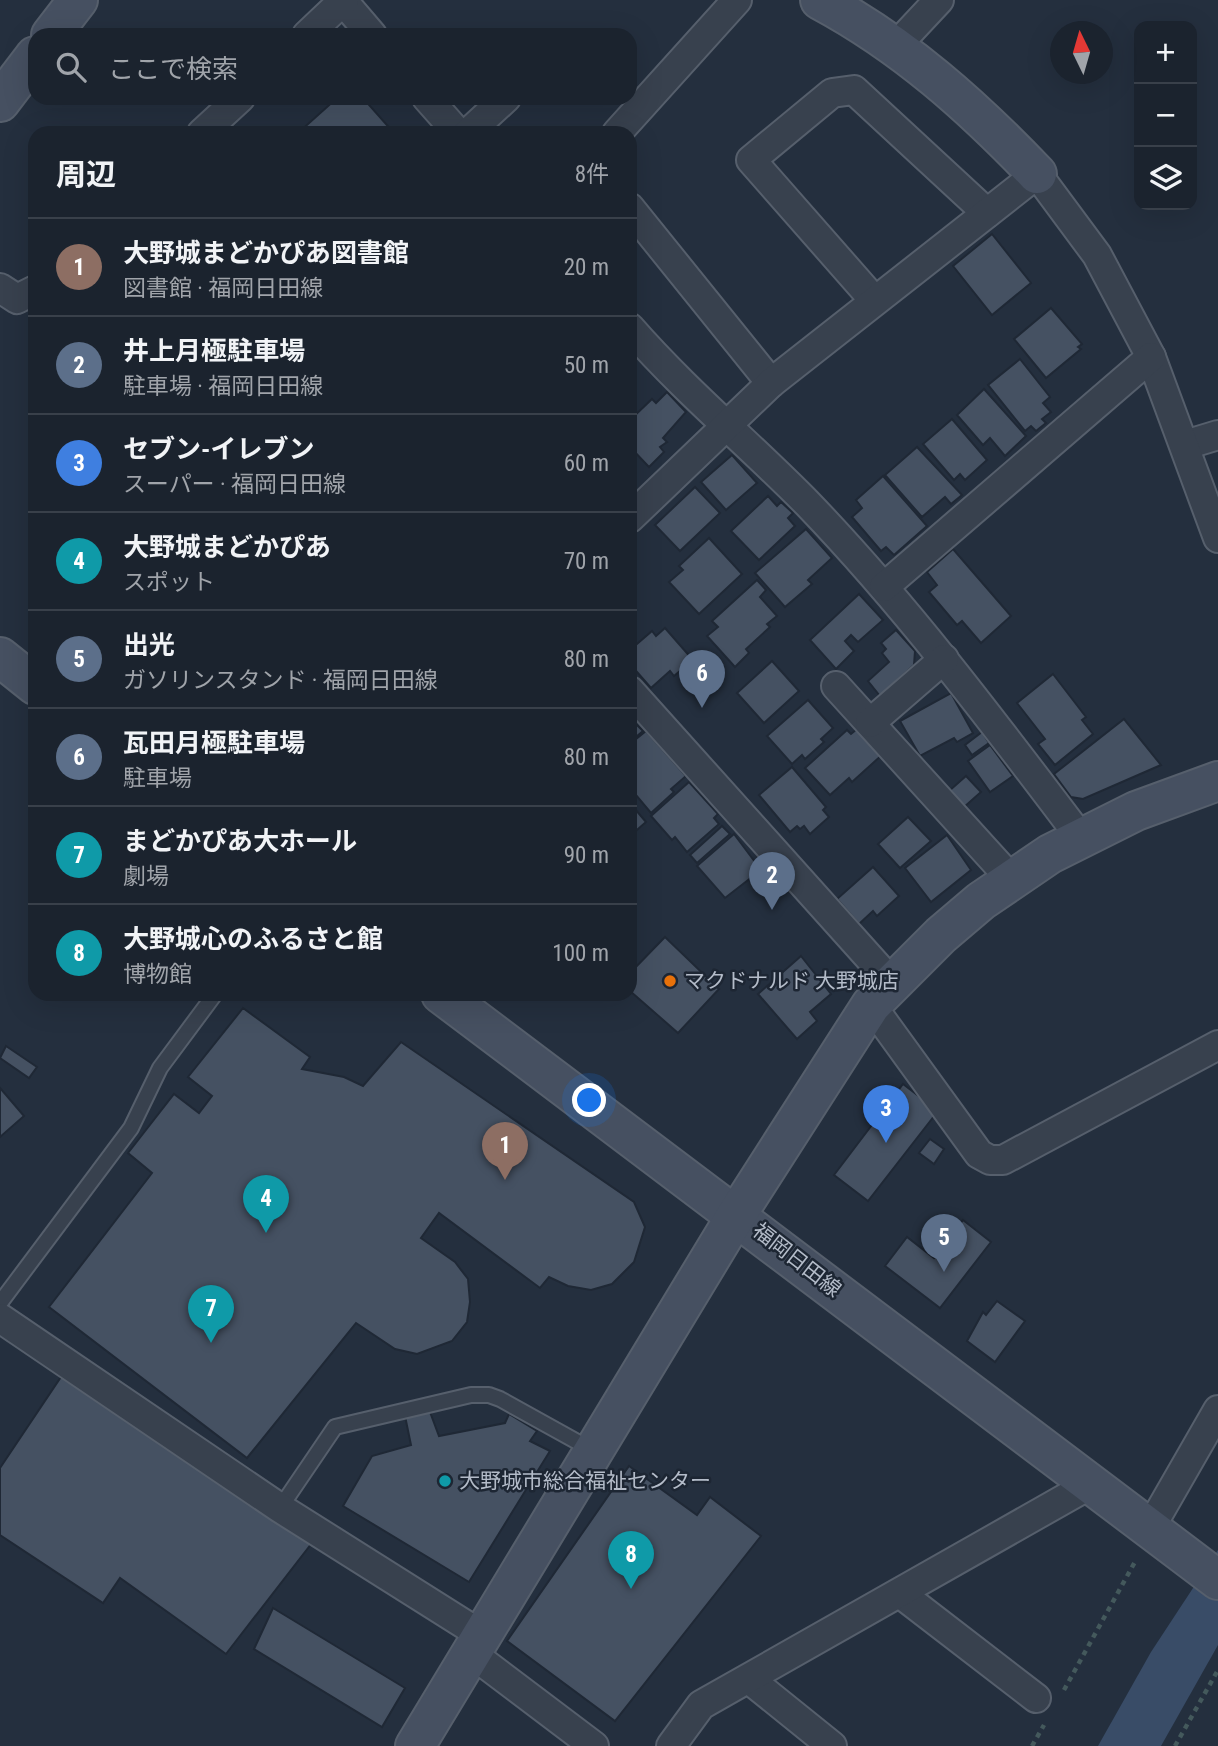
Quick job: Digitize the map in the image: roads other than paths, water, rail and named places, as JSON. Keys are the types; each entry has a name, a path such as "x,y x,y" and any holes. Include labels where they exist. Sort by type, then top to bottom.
{"street":[{"path":"56,28 78,0"},
{"path":"623,126 737,0"},
{"path":"820,0 897,46 976,111 1037,174 1097,255 1151,357 1218,538"},
{"path":"897,46 939,0"},
{"path":"314,28 343,1 366,28"},
{"path":"0,102 28,65"},
{"path":"874,300 751,160 832,93 854,90 987,213"},
{"path":"210,126 232,105"},
{"path":"433,105 452,126"},
{"path":"476,126 498,105"},
{"path":"637,511 771,383 1037,174"},
{"path":"637,217 771,383"},
{"path":"0,289 17,299 28,294"},
{"path":"637,335 808,505 884,587 944,659 1081,838"},
{"path":"884,587 1151,357"},
{"path":"1185,445 1218,435"},
{"path":"0,657 28,679"},
{"path":"870,723 944,659"},
{"path":"836,686 1012,880"},
{"path":"637,699 882,994 979,1154 990,1160 1003,1160 1218,1045"},
{"path":"415,1746 737,1214 882,994 941,935 1012,880 1081,838 1136,811 1218,781"},
{"name":"福岡日田線","path":"450,1001 737,1214 1089,1485 1144,1542 1218,1580"},
{"path":"0,1318 477,1645 594,1746"},
{"path":"1144,1542 1218,1410"},
{"path":"671,1746 701,1705 1089,1485"},
{"path":"901,1594 1047,1706"},
{"path":"749,1679 832,1746"}],"lane":[{"path":"0,1303 131,1128 160,1068 210,1001"},
{"path":"280,1508 335,1427 471,1395 489,1395 500,1399 594,1451"}],"water":[{"path":"1218,1550 1218,1645 1161,1746 1098,1746 1151,1652"}],"place":[{"name":"瓦田月極駐車場","path":"702,708"},
{"name":"井上月極駐車場","path":"772,910"},
{"name":"マクドナルド 大野城店","path":"670,981"},
{"name":"セブン-イレブン","path":"886,1143"},
{"name":"大野城まどかぴあ図書館","path":"505,1180"},
{"name":"大野城まどかぴあ","path":"266,1233"},
{"name":"出光","path":"944,1272"},
{"name":"まどかぴあ大ホール","path":"211,1343"},
{"name":"大野城市総合福祉センター","path":"445,1481"},
{"name":"大野城心のふるさと館","path":"631,1589"}]}
